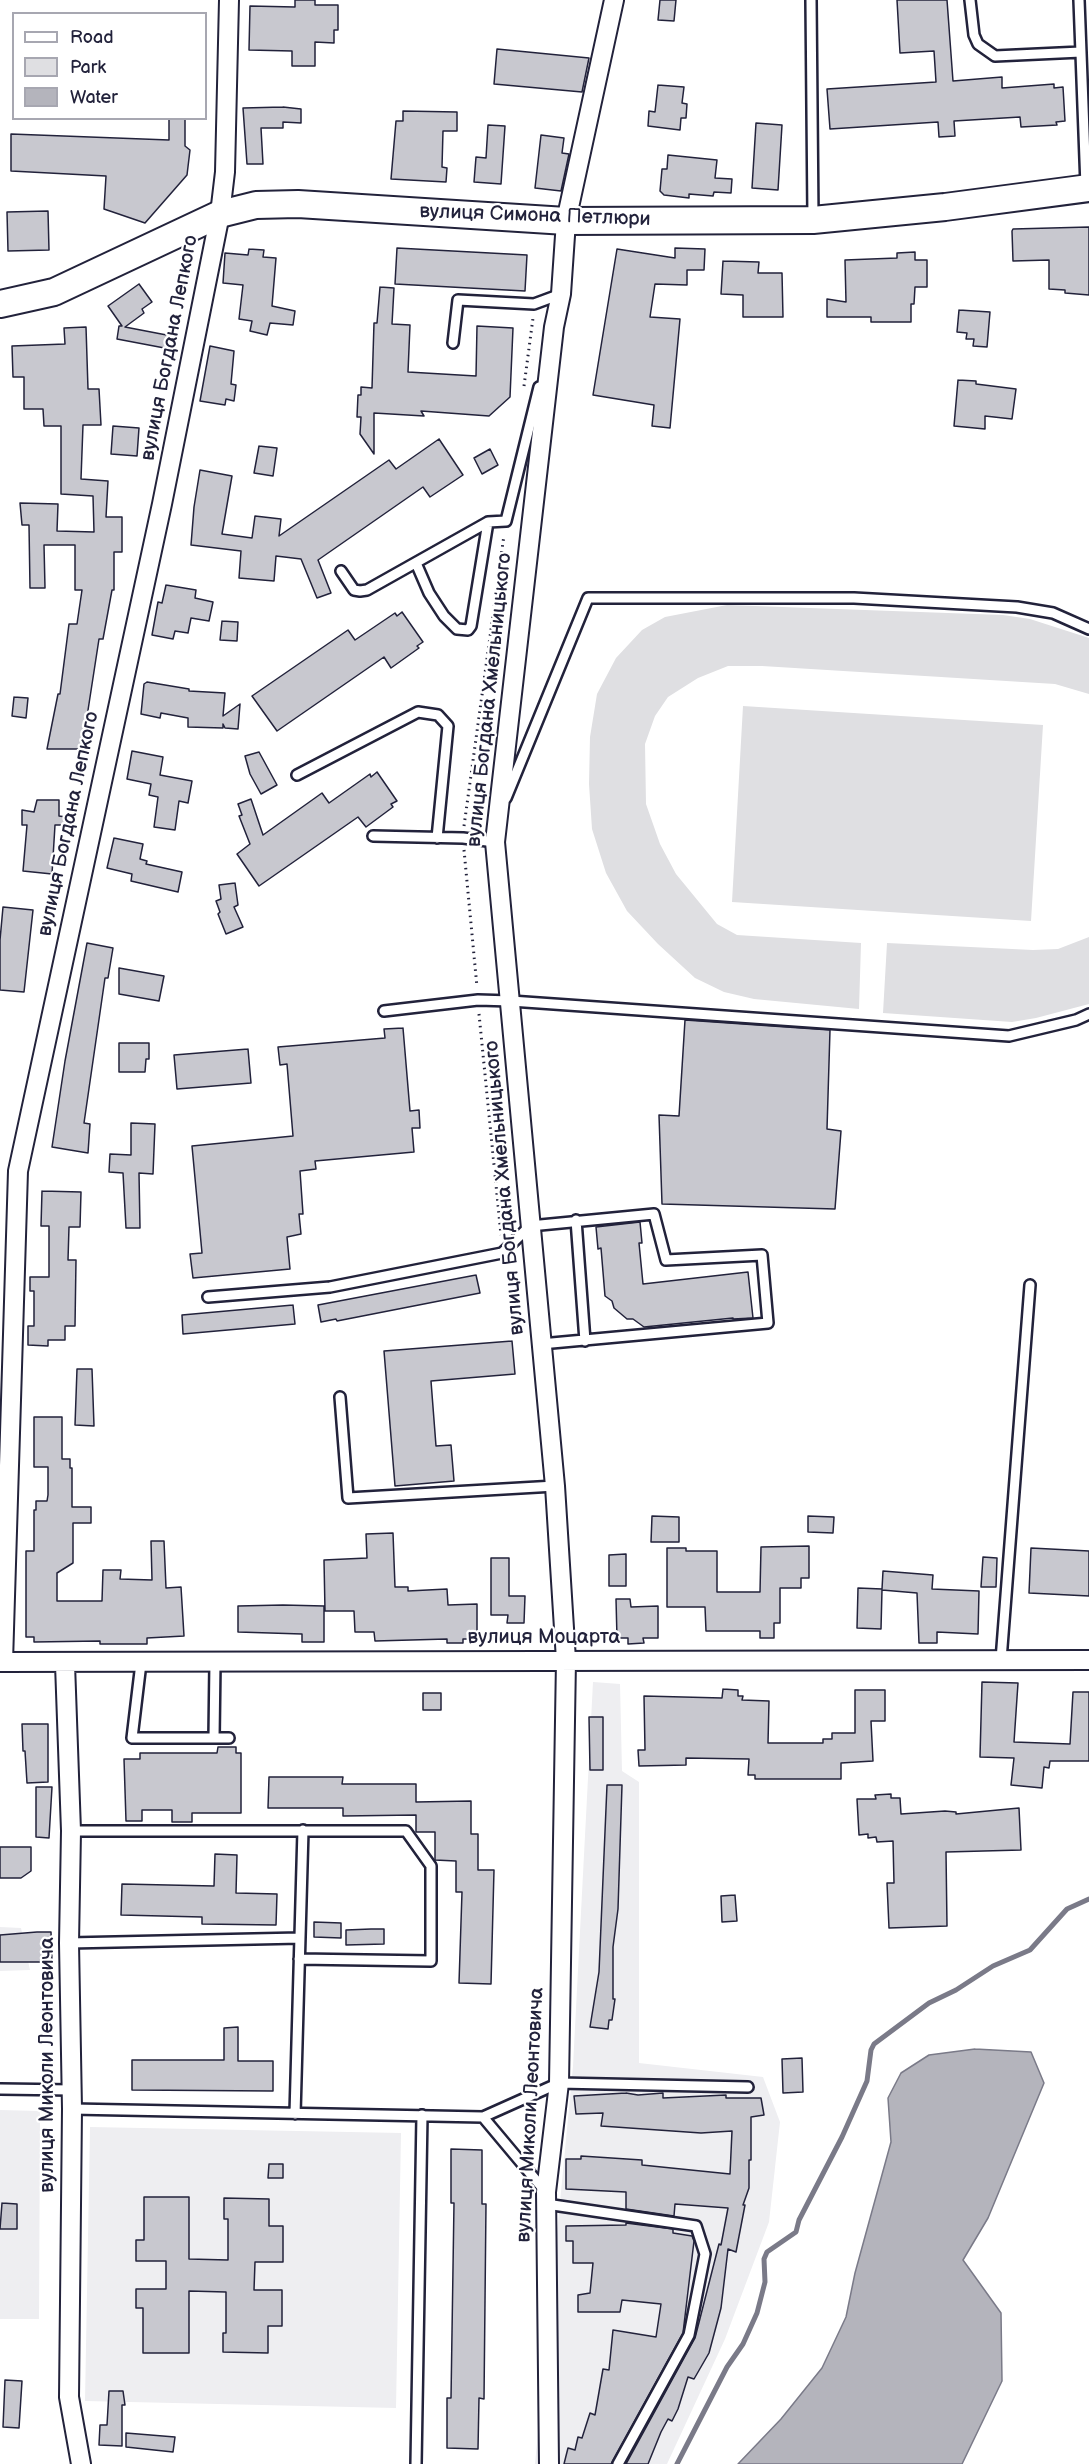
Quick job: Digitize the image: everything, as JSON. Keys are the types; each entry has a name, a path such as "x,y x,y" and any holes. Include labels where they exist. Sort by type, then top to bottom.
{"street":[{"name":"вулиця Богдана Лепкого","path":"1,1662 20,1160 162,504 220,214 225,172 229,0"},
{"name":"вулиця Богдана Хмельницького","path":"566,1660 555,1486 495,842 554,327 561,294 566,221 614,0"},
{"name":"вулиця Симона Петлюри","path":"0,304 54,292 220,214 256,205 290,204 566,221 813,220 945,207 1088,188"},
{"name":"вулиця Моцарта","path":"1,1662 65,1664 566,1660 1089,1660"},
{"name":"вулиця Миколи Леонтовича","path":"549,2464 546,2198 559,2083 566,1660"},
{"name":"вулиця Миколи Леонтовича","path":"65,1664 71,1831 69,1943 72,2109 69,2397 81,2464"}],"lane":[{"path":"811,0 813,220"},
{"path":"970,0 974,35 978,44 986,52 995,56 1081,52"},
{"path":"1079,0 1088,188"},
{"path":"453,343 458,300 534,304 561,294"},
{"path":"341,571 354,590 360,591 416,563 488,522 506,521 554,327"},
{"path":"416,563 429,593 444,616 458,629 468,630 471,626 488,522"},
{"path":"497,820 588,598 854,598 1017,607 1053,613 1089,629"},
{"path":"297,775 418,712 438,715 448,726 437,838"},
{"path":"373,836 495,842"},
{"path":"384,1011 478,1000 511,1001 1009,1036 1076,1020 1089,1014"},
{"path":"208,1297 330,1287 502,1253 530,1226 654,1214 666,1260 762,1255 768,1323 541,1344"},
{"path":"576,1220 585,1341"},
{"path":"1001,1660 1030,1285"},
{"path":"340,1397 348,1498 555,1486"},
{"path":"214,1738 215,1662"},
{"path":"141,1663 132,1738 229,1738"},
{"path":"295,2114 303,1830"},
{"path":"71,1831 406,1831 431,1866 431,1961 299,1959"},
{"path":"69,1943 300,1938"},
{"path":"72,2109 483,2117 559,2083 748,2087"},
{"path":"0,2089 72,2090"},
{"path":"416,2464 423,2115"},
{"path":"483,2117 546,2198 696,2226 705,2254 689,2335 618,2464"}],"shaded area":[{"path":"593,1682 620,1684 622,1771 639,1782 639,2063 763,2077 780,2122 769,2222 725,2339 667,2464 535,2464 573,2066"},
{"path":"0,1927 21,1928 30,1970 0,1971"},
{"path":"0,2110 40,2111 39,2319 0,2319"},
{"path":"90,2127 401,2133 396,2408 85,2401"}],"green space":[{"path":"727,605 1003,615 1030,619 1089,638 1089,694 1055,684 762,666 728,666 698,678 668,697 655,716 645,744 646,804 660,844 676,874 717,924 737,935 861,943 859,1009 754,999 724,992 695,978 627,911 606,873 592,829 589,784 590,737 597,694 616,658 642,630 665,617"},
{"path":"743,706 1043,725 1031,921 732,902"},
{"path":"1089,937 1089,1004 1012,1022 883,1013 887,943 1033,950 1058,949"}],"water":[{"path":"975,2049 1031,2052 1044,2083 988,2218 963,2260 1001,2313 1002,2381 962,2464 738,2464 781,2419 822,2368 846,2317 855,2273 891,2142 888,2098 901,2073 929,2055"}],"building":[{"path":"295,0 315,0 315,5 338,5 338,30 334,30 334,43 315,42 315,66 292,66 292,51 249,50 250,6 295,7"},
{"path":"660,0 676,0 674,21 658,20"},
{"path":"897,0 947,0 953,81 1002,77 1002,88 1054,84 1054,88 1063,87 1065,121 1056,122 1057,125 1021,127 1020,117 954,121 955,136 939,137 938,122 830,129 827,89 936,82 934,51 900,53"},
{"path":"497,49 589,58 582,92 494,84"},
{"path":"658,85 684,87 682,103 687,104 686,118 681,118 680,130 648,126 649,111 655,112"},
{"path":"243,108 301,109 301,123 283,122 283,128 261,128 263,164 247,164"},
{"path":"403,111 457,112 457,131 443,131 442,167 447,168 446,182 391,179 396,121 403,121"},
{"path":"169,120 185,120 185,146 190,150 187,175 145,223 104,209 106,176 11,171 11,134 169,140"},
{"path":"756,123 782,125 778,190 752,188"},
{"path":"488,125 505,126 501,184 474,182 476,157 486,158"},
{"path":"541,135 564,138 562,153 569,154 561,191 535,188"},
{"path":"668,155 717,160 715,178 732,179 731,193 714,192 713,196 689,194 689,198 664,195 660,191 662,169 667,169"},
{"path":"48,211 49,250 8,251 7,212"},
{"path":"1089,227 1089,295 1049,289 1049,260 1013,261 1013,229"},
{"path":"397,248 527,255 525,291 395,284"},
{"path":"675,248 705,249 704,270 687,270 687,285 655,284 650,317 680,319 670,428 652,426 654,405 593,395 617,249 675,258"},
{"path":"249,249 264,250 263,257 276,258 272,306 295,311 293,325 270,323 267,335 250,331 252,321 239,319 243,285 223,283 225,253 248,255"},
{"path":"915,252 915,260 927,260 927,287 915,287 914,304 911,304 911,322 871,322 871,317 827,317 827,299 846,302 845,260 897,258 897,253"},
{"path":"723,261 759,262 758,273 782,273 783,317 743,317 743,295 721,294"},
{"path":"139,284 152,302 142,309 144,313 125,327 177,337 175,350 117,339 119,326 122,326 108,306"},
{"path":"380,287 394,288 392,324 410,325 408,372 476,376 477,326 513,328 510,397 489,416 421,411 424,416 374,413 374,454 360,434 361,417 357,417 358,395 361,395 361,387 372,388 374,323 377,323"},
{"path":"959,310 990,312 987,347 973,346 974,339 966,339 967,333 957,332"},
{"path":"86,327 88,389 99,389 101,425 83,425 81,479 108,481 106,517 122,517 122,552 114,552 114,590 112,590 103,639 99,639 82,749 47,749 58,694 60,694 69,624 77,624 82,590 75,590 75,545 44,545 45,588 30,588 29,525 22,525 20,503 58,504 57,531 94,532 93,496 61,494 61,426 44,426 43,409 24,409 24,377 13,377 12,346 65,344 64,328"},
{"path":"210,346 234,351 231,384 236,385 234,401 226,399 225,405 200,401"},
{"path":"958,380 1016,389 1012,419 985,416 985,429 954,426"},
{"path":"113,426 139,428 137,456 111,454"},
{"path":"439,439 463,475 430,497 423,487 318,560 331,593 317,598 301,559 276,556 274,581 239,578 241,551 191,545 200,470 232,476 222,534 252,538 255,516 281,519 279,536 389,460 396,469"},
{"path":"259,446 277,448 273,476 254,473"},
{"path":"490,449 498,465 482,474 474,458"},
{"path":"166,585 196,590 195,598 213,602 209,621 191,618 188,633 175,631 173,639 152,635 158,602 162,603"},
{"path":"402,612 423,642 417,646 419,648 391,668 384,657 277,731 252,696 348,630 355,640 395,613 397,616"},
{"path":"222,621 238,622 237,641 220,640"},
{"path":"147,682 189,689 189,691 225,693 223,716 240,704 238,729 225,728 223,724 223,728 188,727 188,718 161,713 160,718 141,714 144,684"},
{"path":"14,697 28,698 26,718 12,716"},
{"path":"132,751 163,757 160,775 192,781 188,803 179,801 175,830 154,827 158,797 149,795 151,784 127,779"},
{"path":"259,752 277,785 261,794 250,774 245,756"},
{"path":"377,772 397,801 391,804 393,807 366,827 358,817 259,886 237,854 250,844 239,816 242,815 238,804 251,799 263,835 322,793 329,803 370,774 371,777"},
{"path":"37,800 59,800 59,816 66,817 65,825 55,825 52,874 23,871 27,825 22,825 22,810 34,812"},
{"path":"114,838 143,844 140,859 147,861 146,864 182,872 178,892 131,881 132,874 107,868"},
{"path":"235,883 238,905 234,907 243,927 226,934 218,914 220,912 216,901 221,899 219,885"},
{"path":"3,907 33,910 24,992 0,990 0,940"},
{"path":"87,943 113,948 108,978 105,978 84,1123 90,1124 88,1153 52,1147"},
{"path":"119,968 164,976 159,1001 119,994"},
{"path":"685,1020 830,1030 827,1129 841,1131 835,1209 662,1204 659,1115 679,1116"},
{"path":"403,1028 410,1111 419,1110 420,1128 412,1128 414,1152 315,1161 316,1169 300,1171 303,1214 299,1214 301,1234 287,1237 290,1269 193,1278 190,1254 202,1253 192,1146 293,1136 287,1064 280,1065 278,1047 385,1038 384,1029"},
{"path":"119,1043 149,1043 149,1059 146,1059 145,1072 119,1072"},
{"path":"248,1049 251,1083 177,1089 174,1055"},
{"path":"131,1123 155,1124 153,1174 139,1173 140,1228 126,1228 123,1173 109,1172 110,1154 131,1155"},
{"path":"42,1191 81,1192 80,1227 69,1227 68,1260 76,1260 75,1326 65,1326 65,1340 48,1340 48,1346 28,1345 28,1326 34,1326 34,1291 30,1291 30,1277 49,1277 49,1226 41,1226"},
{"path":"640,1222 642,1243 639,1243 643,1284 748,1272 753,1318 644,1327 633,1319 627,1319 614,1308 612,1301 605,1296 601,1248 598,1249 596,1227"},
{"path":"476,1275 480,1293 337,1321 336,1319 321,1322 318,1305"},
{"path":"293,1305 295,1324 183,1334 182,1315"},
{"path":"512,1341 515,1374 431,1381 436,1446 451,1445 454,1481 395,1486 384,1351"},
{"path":"77,1369 92,1369 94,1426 75,1425"},
{"path":"34,1417 62,1417 62,1459 70,1459 70,1468 72,1468 72,1507 91,1507 91,1523 73,1523 73,1563 57,1573 57,1601 102,1601 103,1570 121,1570 120,1579 152,1580 151,1541 164,1541 166,1588 181,1587 184,1636 147,1638 147,1644 100,1644 100,1641 34,1642 34,1637 26,1637 26,1551 34,1551 36,1501 47,1501 48,1495 48,1467 34,1467"},
{"path":"652,1516 679,1517 679,1542 651,1542"},
{"path":"808,1516 834,1517 833,1533 808,1532"},
{"path":"393,1533 395,1587 408,1587 408,1591 447,1589 448,1605 477,1604 477,1639 463,1639 463,1643 447,1643 447,1639 375,1641 374,1632 355,1632 354,1611 325,1611 324,1560 367,1558 366,1534"},
{"path":"809,1546 809,1578 801,1578 801,1588 780,1588 780,1623 774,1623 774,1638 760,1638 760,1631 706,1631 705,1607 667,1607 667,1548 686,1548 686,1551 717,1551 717,1592 760,1592 761,1547"},
{"path":"1031,1548 1089,1551 1089,1596 1029,1593"},
{"path":"626,1554 626,1586 609,1586 609,1555"},
{"path":"983,1557 997,1558 996,1587 981,1587"},
{"path":"491,1558 509,1558 509,1596 525,1596 524,1623 507,1623 508,1615 491,1615"},
{"path":"883,1571 933,1575 932,1589 979,1591 978,1634 937,1632 937,1643 919,1643 917,1593 882,1590 881,1629 857,1628 858,1588 882,1589"},
{"path":"616,1599 630,1599 631,1607 658,1606 658,1638 643,1638 644,1643 628,1644 628,1638 617,1638"},
{"path":"238,1606 324,1606 324,1642 302,1642 302,1634 238,1632"},
{"path":"982,1682 1018,1683 1014,1742 1070,1744 1073,1692 1089,1692 1089,1761 1050,1761 1049,1768 1044,1767 1042,1788 1011,1785 1014,1758 980,1757"},
{"path":"723,1689 738,1690 738,1696 743,1696 742,1700 769,1701 768,1743 823,1743 823,1739 832,1739 832,1733 855,1733 855,1690 885,1690 885,1721 871,1721 873,1761 841,1763 841,1779 755,1779 755,1775 748,1775 749,1759 686,1758 686,1765 639,1766 638,1750 645,1750 644,1696 722,1698"},
{"path":"423,1693 441,1693 441,1710 423,1710"},
{"path":"589,1717 603,1717 603,1770 590,1770"},
{"path":"22,1724 48,1724 48,1782 27,1783"},
{"path":"218,1747 236,1747 236,1753 241,1753 241,1813 192,1813 192,1822 172,1822 172,1810 142,1810 142,1821 126,1821 124,1759 140,1759 140,1753 217,1753"},
{"path":"269,1777 343,1777 342,1784 416,1784 416,1802 471,1801 471,1834 478,1834 478,1870 494,1870 491,1984 459,1983 462,1892 456,1892 456,1861 435,1860 435,1832 416,1832 416,1815 343,1816 343,1808 268,1808"},
{"path":"607,1785 622,1785 618,1909 613,1947 613,1999 615,1999 612,2020 609,2020 608,2029 590,2027 599,1972"},
{"path":"36,1787 52,1787 49,1838 36,1837"},
{"path":"891,1794 891,1798 900,1798 901,1814 945,1811 956,1812 956,1814 1019,1808 1021,1850 946,1852 947,1926 889,1928 887,1883 894,1883 893,1841 877,1842 876,1837 868,1838 868,1834 859,1835 857,1799 876,1799 875,1795"},
{"path":"0,1847 31,1847 31,1871 21,1878 0,1878"},
{"path":"215,1854 237,1855 236,1893 277,1894 276,1925 202,1924 202,1917 121,1915 122,1884 214,1886"},
{"path":"735,1895 737,1921 722,1922 721,1896"},
{"path":"314,1922 341,1923 341,1938 314,1937"},
{"path":"384,1929 384,1944 346,1945 346,1930"},
{"path":"51,1932 52,1962 0,1962 0,1935"},
{"path":"238,2027 238,2061 273,2061 273,2091 132,2090 132,2060 224,2060 224,2028"},
{"path":"802,2058 803,2092 783,2093 782,2059"},
{"path":"626,2093 638,2095 663,2093 663,2098 726,2095 726,2098 761,2098 764,2115 751,2117 749,2188 743,2205 745,2205 736,2252 728,2249 721,2308 709,2353 694,2379 688,2377 678,2409 672,2421 668,2419 648,2464 626,2464 695,2338 719,2244 721,2245 728,2208 675,2204 674,2216 626,2209 626,2192 566,2189 566,2159 581,2159 581,2156 642,2160 642,2165 730,2174 732,2131 701,2133 601,2126 603,2113 576,2114 574,2096"},
{"path":"451,2149 482,2150 482,2204 486,2204 484,2399 479,2398 478,2449 447,2448 447,2398 451,2398 454,2203 451,2203"},
{"path":"269,2164 283,2164 283,2178 268,2178"},
{"path":"144,2197 189,2197 189,2259 228,2260 228,2219 224,2219 224,2198 269,2199 269,2226 283,2226 283,2262 255,2262 254,2290 282,2290 282,2326 268,2326 268,2353 223,2352 223,2333 226,2333 226,2292 189,2291 189,2353 143,2353 143,2308 136,2308 136,2289 166,2289 166,2261 136,2261 136,2240 144,2240"},
{"path":"2,2203 17,2204 17,2229 0,2229"},
{"path":"626,2223 673,2229 673,2233 692,2236 694,2241 683,2333 611,2464 564,2464 568,2448 575,2450 578,2437 582,2438 590,2413 595,2415 603,2369 609,2370 613,2330 656,2337 661,2304 622,2300 620,2312 578,2312 578,2295 590,2293 593,2263 573,2263 573,2241 566,2241 566,2226 626,2225"},
{"path":"5,2380 22,2381 19,2428 3,2427"},
{"path":"109,2391 123,2391 125,2405 122,2405 122,2446 99,2445 100,2425 107,2425"},
{"path":"126,2433 175,2437 173,2452 126,2447"}],"waterway":[{"path":"677,2464 727,2367 743,2344 757,2313 765,2282 764,2259 767,2252 796,2232 799,2220 842,2137 867,2081 871,2050 874,2044 929,2003 956,1990 993,1966 1030,1950 1067,1909 1089,1899"}]}
